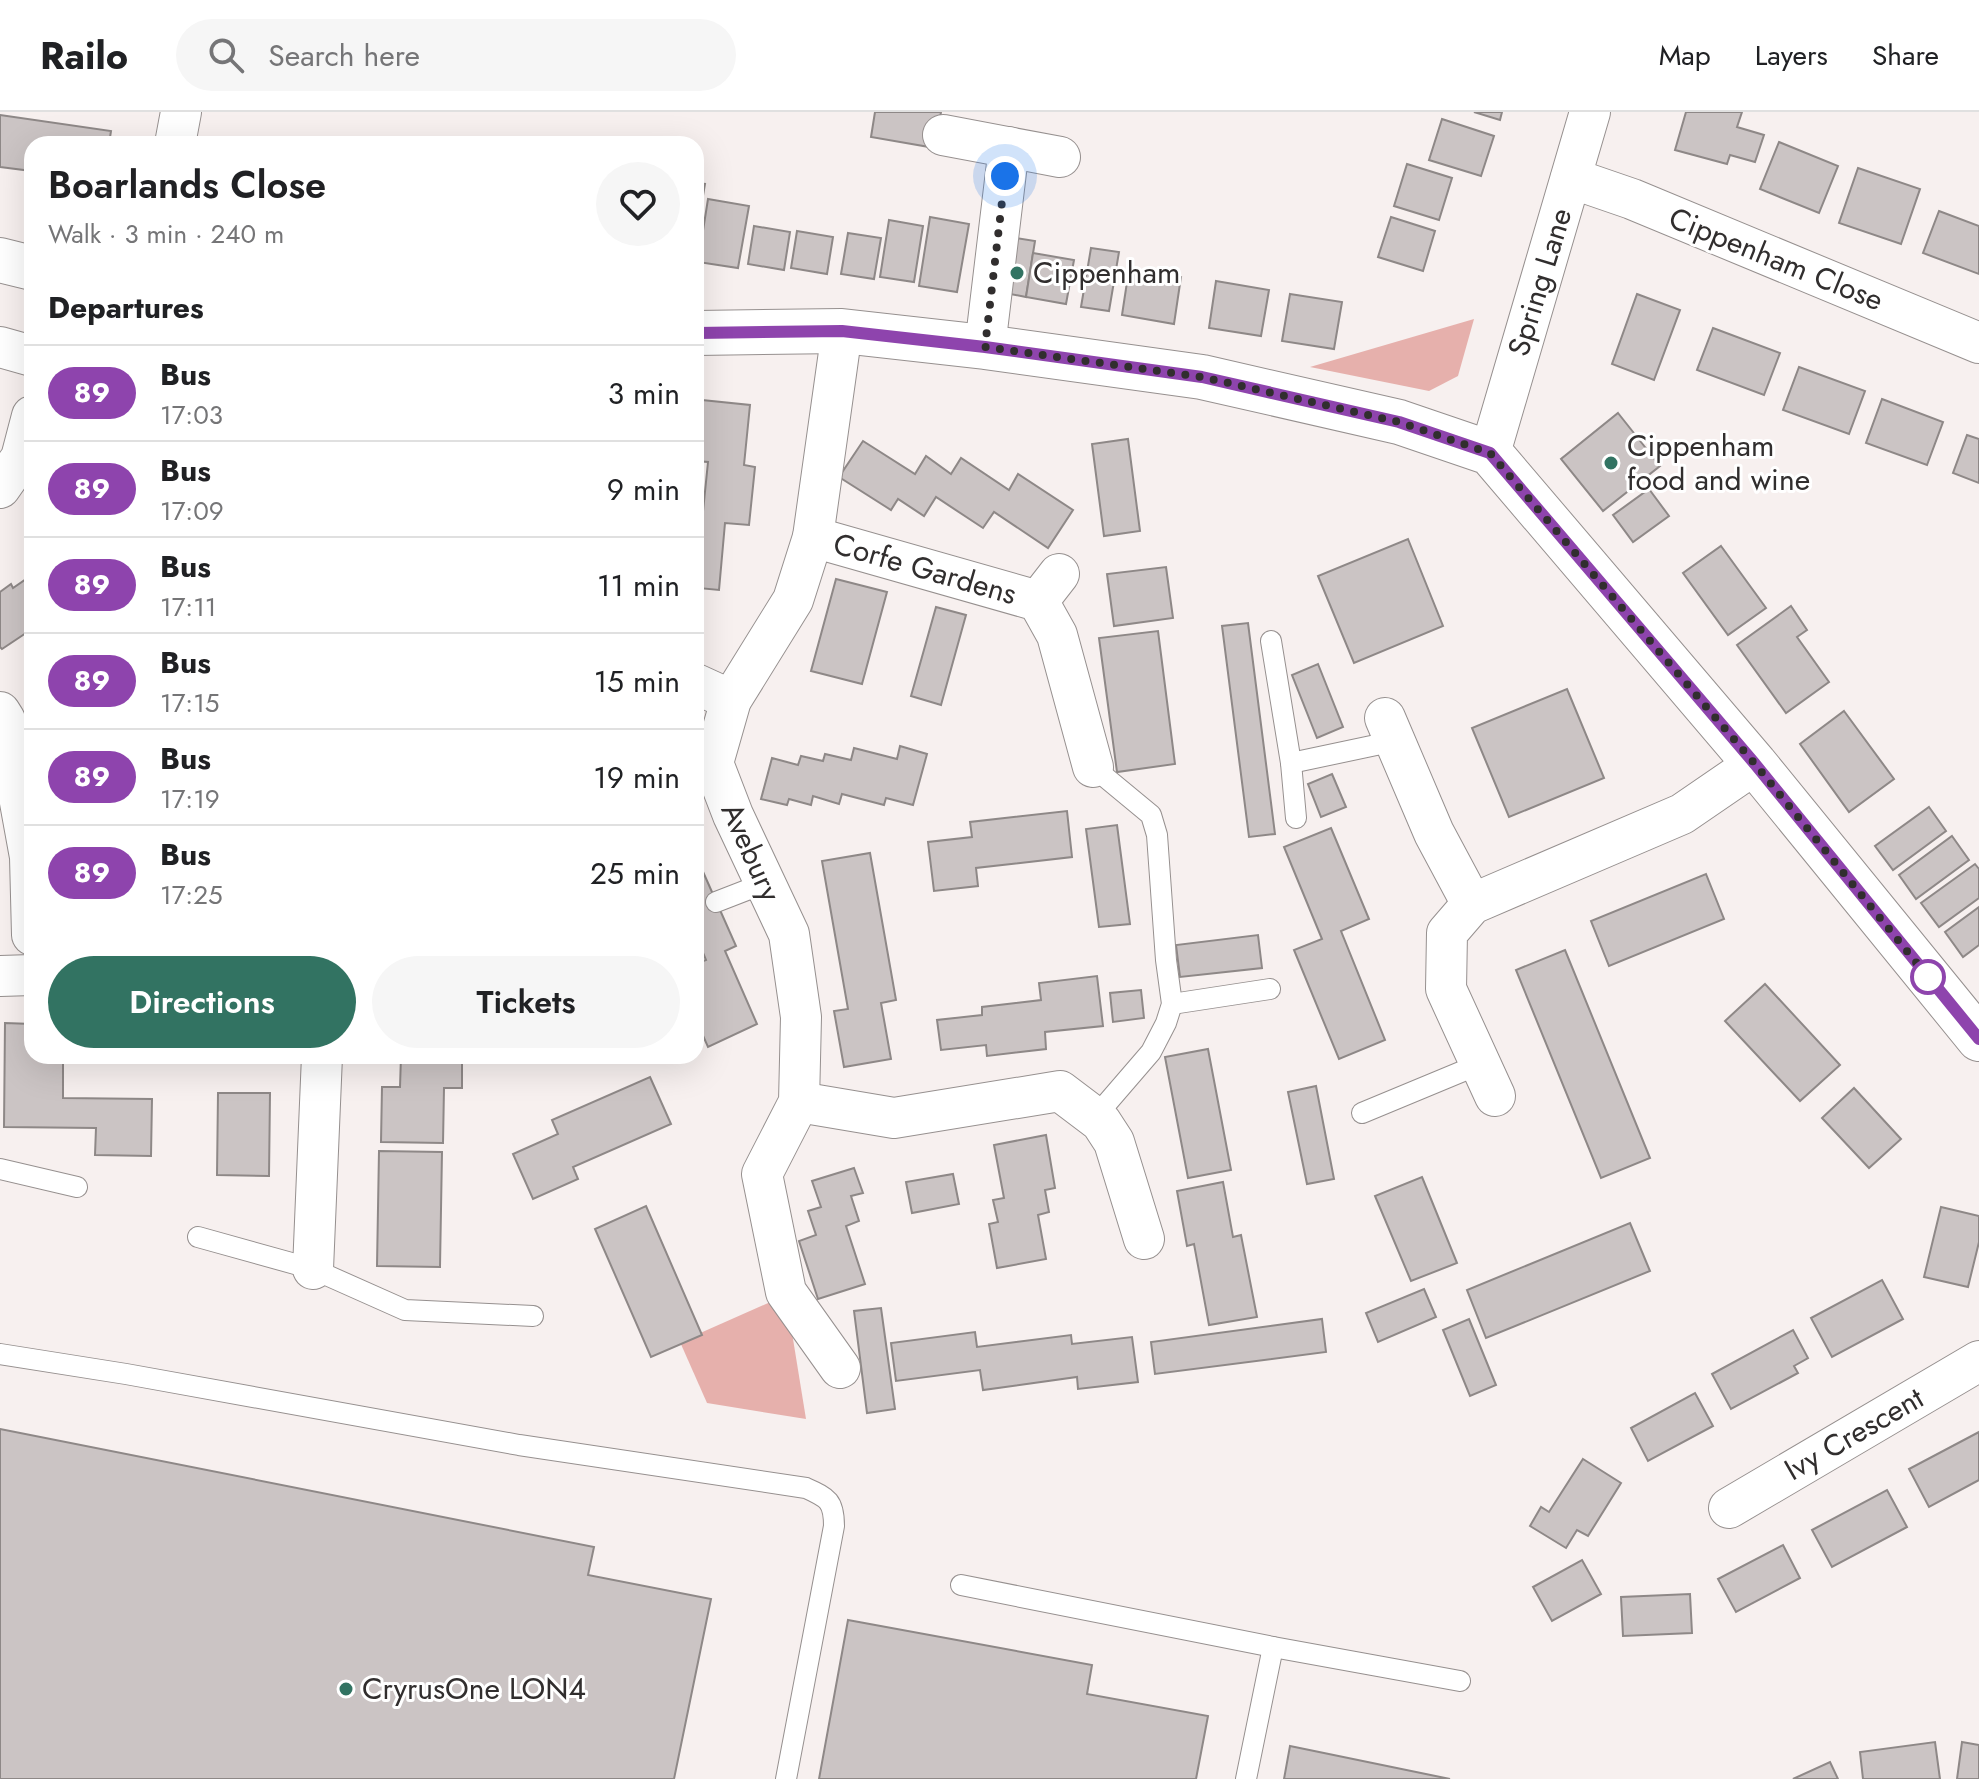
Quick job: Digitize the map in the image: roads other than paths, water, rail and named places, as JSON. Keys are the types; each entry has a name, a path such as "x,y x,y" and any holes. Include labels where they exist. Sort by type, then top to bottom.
{"street":[{"path":"176,136 181,112"},
{"name":"Spring Lane","path":"1490,453 1590,112"},
{"path":"943,135 1060,157"},
{"path":"985,347 1009,147"},
{"name":"Cippenham Close","path":"1571,178 1632,199 1979,343"},
{"path":"0,260 24,266"},
{"path":"704,333 842,331 1202,377 1399,422 1490,453 1755,764 1979,1039"},
{"name":"Avebury","path":"840,1368 786,1292 762,1174 799,1102 801,1017 789,934 733,815 713,763 714,692 793,600 813,537 842,331"},
{"path":"0,347 24,354"},
{"path":"0,488 21,458 24,447"},
{"name":"Corfe Gardens","path":"813,537 1048,588 1057,635 1093,767"},
{"path":"12,713 24,809"},
{"path":"1390,730 1434,833 1472,904"},
{"path":"1488,1080 1446,989 1447,933 1472,904 1682,814 1755,764"},
{"path":"0,976 24,975"},
{"path":"313,1269 320,1064"},
{"path":"799,1102 894,1118 1060,1091 1101,1122 1114,1142 1144,1239"},
{"name":"Ivy Crescent","path":"1729,1508 1979,1361"}],"lane":[{"path":"1271,641 1291,763 1296,818"},
{"path":"1291,763 1390,730"},
{"path":"1093,767 1151,815 1157,835 1172,1004 1151,1052 1095,1117"},
{"path":"716,902 765,883"},
{"path":"1172,1004 1270,989"},
{"path":"1362,1113 1488,1080"},
{"path":"0,1169 77,1187"},
{"path":"198,1237 313,1269 405,1310 533,1316"},
{"path":"0,1354 519,1445 806,1488 824,1497 834,1510 834,1526 786,1779"},
{"path":"961,1585 1460,1681"},
{"path":"1246,1779 1273,1647"}],"place":[{"name":"Cippenham","path":"1017,273"},
{"name":"Cippenham food and wine","path":"1611,463"},
{"name":"CryrusOne LON4","path":"346,1689"}]}
